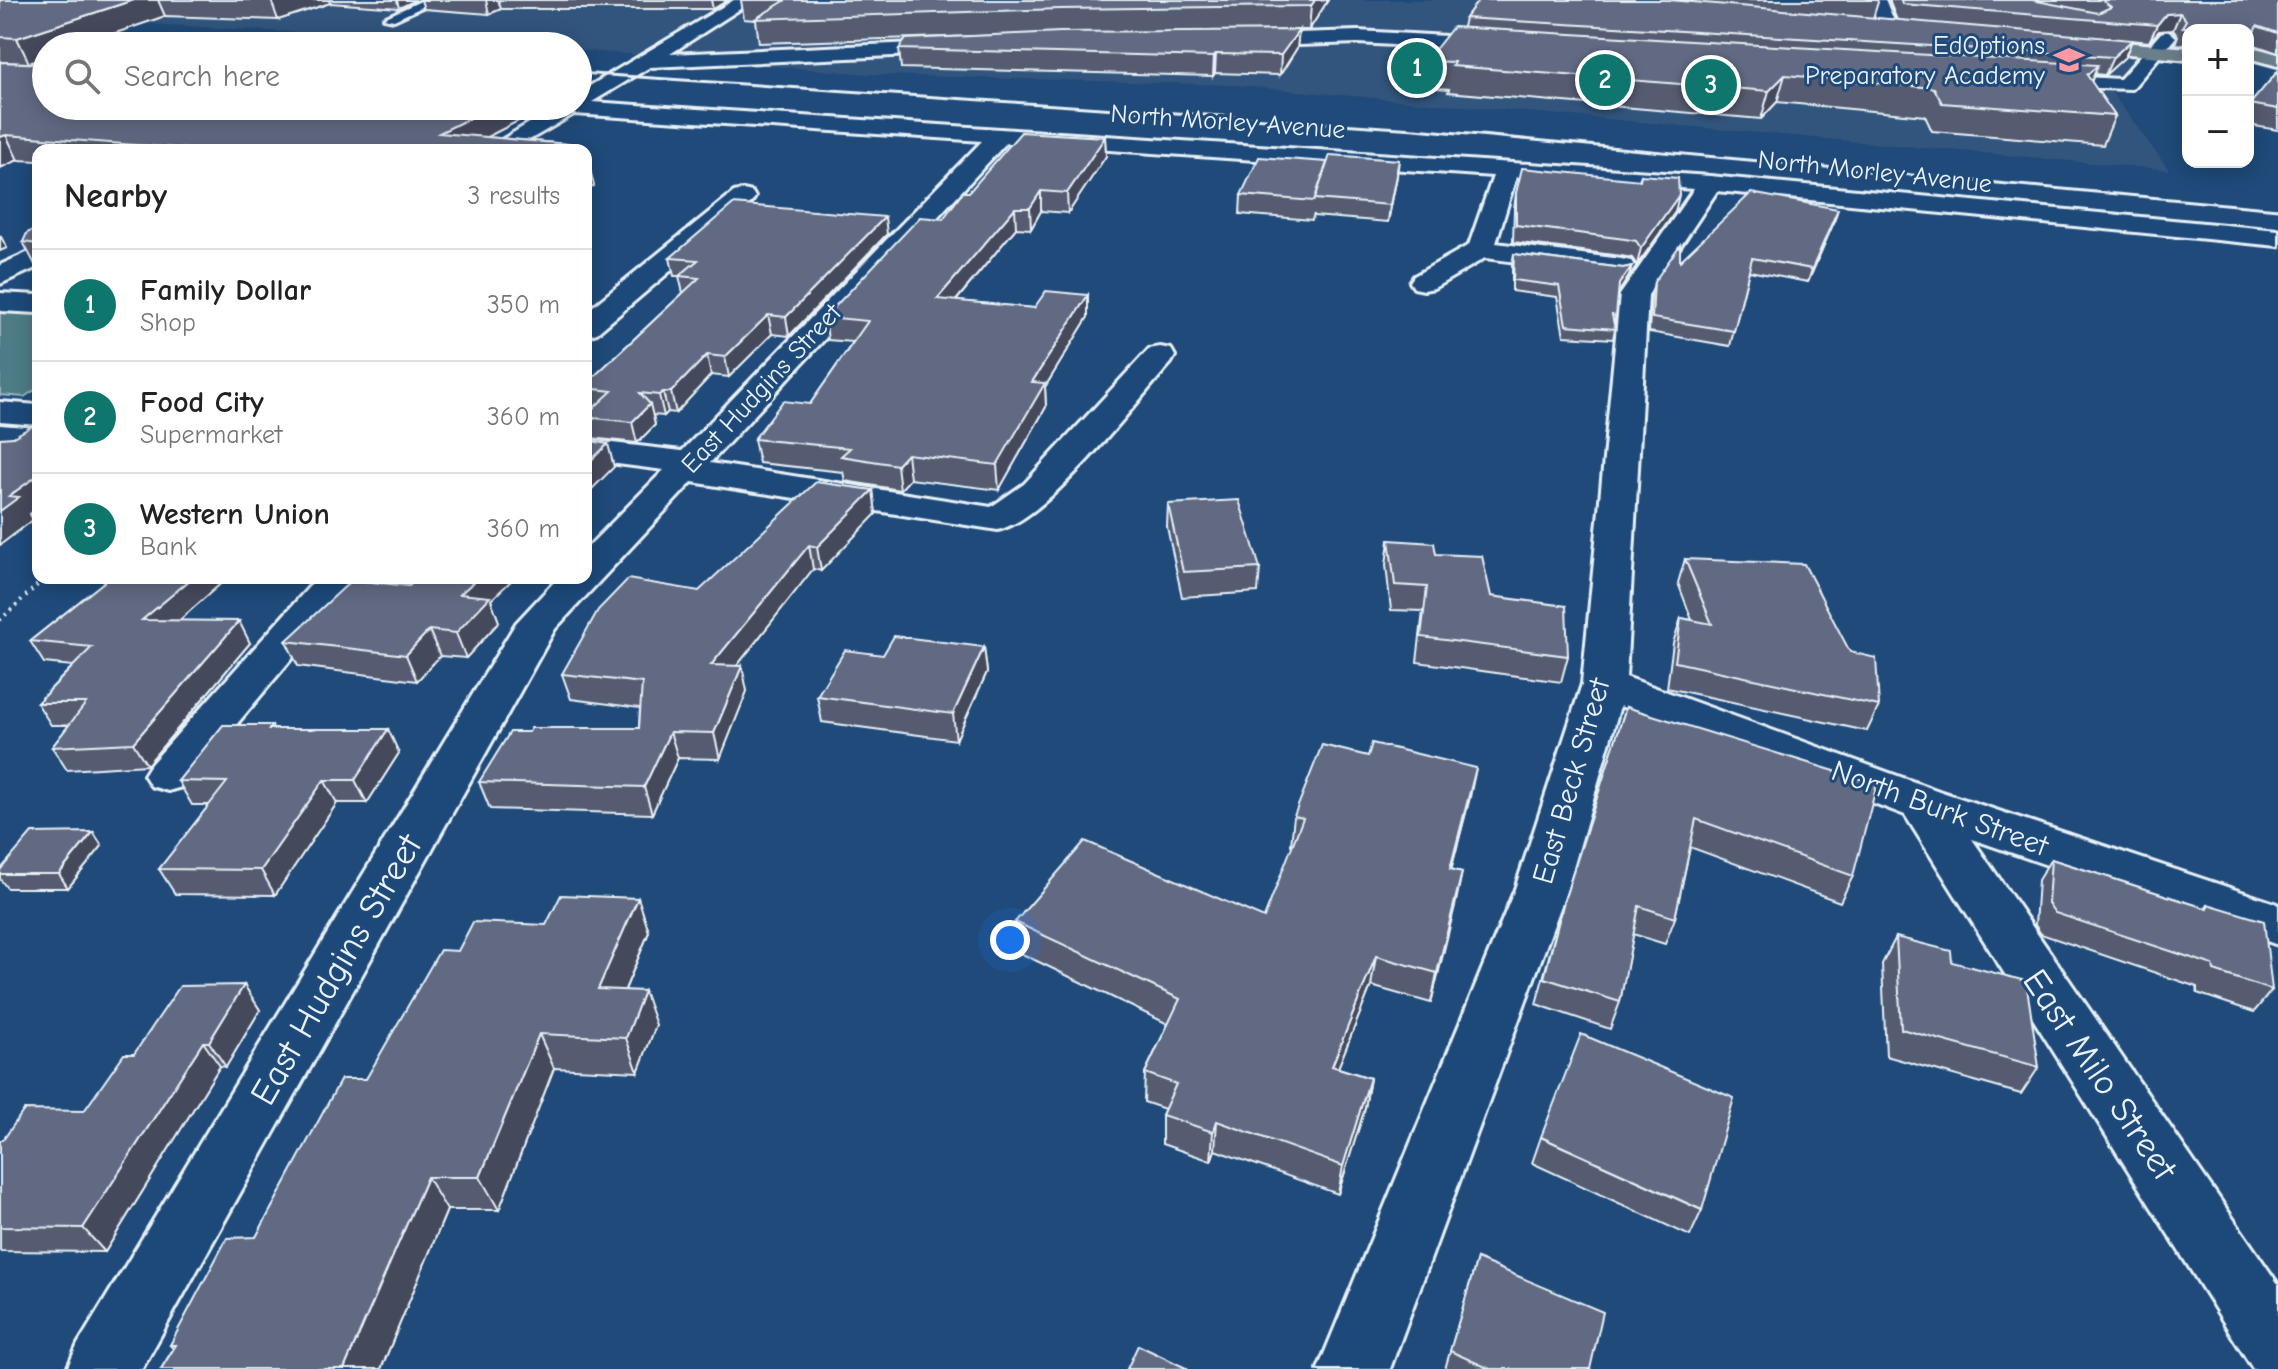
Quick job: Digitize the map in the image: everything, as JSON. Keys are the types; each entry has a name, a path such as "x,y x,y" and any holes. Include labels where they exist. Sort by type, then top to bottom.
{"main road":[{"path":"2136,31 2182,52"},
{"path":"2053,42 2182,42"},
{"path":"2254,54 2278,61"},
{"path":"2254,61 2278,61"}],"street":[{"path":"592,94 746,0"},
{"path":"1877,0 1888,27"},
{"path":"1223,42 1358,37 1522,46"},
{"path":"2017,79 2125,85 2162,44"},
{"path":"646,61 982,46"},
{"name":"North Morley Avenue","path":"592,107 1710,183 2278,238"},
{"path":"506,144 547,120"},
{"name":"East Hudgins Street","path":"592,566 689,466 925,211 1002,134"},
{"path":"1481,249 1507,169"},
{"name":"East Beck Street","path":"1354,1369 1541,889 1604,684 1634,295 1710,183"},
{"path":"592,322 743,197"},
{"path":"1424,282 1481,249 1621,267"},
{"path":"0,276 32,259"},
{"path":"0,302 32,304"},
{"path":"592,451 998,519 1037,492 1160,356"},
{"path":"168,775 334,584"},
{"name":"East Hudgins Street","path":"103,1369 537,623 574,584"},
{"path":"1604,684 2278,923"},
{"name":"North Burk Street","path":"1604,684 1922,803 2278,923"},
{"name":"East Milo Street","path":"1922,803 2278,1345"}],"lane":[{"path":"390,18 432,0"}],"path":[{"path":"0,620 39,584"}],"shaded area":[{"path":"0,0 1961,0 2152,38 2112,93 2169,170 1231,85 881,75 592,51 592,32 285,32 0,15"}],"green space":[{"path":"0,311 32,313 32,392 24,397 0,395"}],"building":[{"path":"0,0 134,0 17,38 0,37"},
{"path":"786,0 1315,0 1311,6 1060,9 755,19"},
{"path":"1479,0 1669,0 2132,40 2113,57 1465,18"},
{"path":"1901,0 2032,0 2098,13 2111,7 2102,0 2278,0 2278,33 2257,26 2254,32 2254,24 2184,24 2186,20 2180,13 2166,14 2157,25 1902,4"},
{"path":"1453,27 2098,65 2087,75 2115,116 1942,103 1934,88 1785,75 1769,91 1452,66 1454,62 1426,61"},
{"path":"1299,30 1281,55 1216,54 1214,57 899,49 906,39 1060,32"},
{"path":"0,62 32,63 32,120 465,120 439,133 567,144 123,144 0,137"},
{"path":"2278,71 2278,109 2254,105 2254,99"},
{"path":"1021,132 1105,137 1067,193 1041,191 1030,208 1015,208 937,299 1034,308 1046,291 1088,295 1032,382 1045,383 997,465 907,454 897,465 841,456 850,448 754,439 783,401 810,404 868,321 825,317 920,217 943,219 963,192 969,192"},
{"path":"1330,155 1399,160 1390,205 1315,199"},
{"path":"1259,157 1327,162 1314,201 1241,195"},
{"path":"1522,168 1640,180 1641,175 1678,178 1679,195 1641,248 1636,241 1516,225 1516,193"},
{"path":"1751,193 1838,209 1812,269 1752,258 1734,331 1652,318 1654,282 1680,245 1680,261"},
{"path":"733,204 885,217 786,317 768,315 725,357 707,355 671,392 659,395 640,393 650,404 632,422 592,418 592,409 612,391 592,389 592,378 699,278 679,276 698,260 670,258"},
{"path":"32,231 32,243 23,242 27,233"},
{"path":"1514,254 1623,268 1632,266 1619,284 1616,316 1612,315 1615,329 1566,325 1559,286 1513,280"},
{"path":"32,426 32,479 9,496 19,497 0,511 0,438 13,437"},
{"path":"592,441 608,444 592,459"},
{"path":"816,482 873,490 817,547 809,545 711,665 742,666 714,733 670,732 644,787 479,782 510,732 529,732 531,728 639,728 642,683 562,674 598,610 628,579 699,591"},
{"path":"1239,500 1260,568 1183,572 1168,504"},
{"path":"1389,540 1434,543 1436,554 1482,556 1491,596 1566,606 1568,656 1421,637 1427,587 1395,585"},
{"path":"1685,559 1804,564 1850,652 1876,658 1879,706 1675,662 1681,618 1712,624"},
{"path":"101,584 185,584 142,620 239,621 133,743 52,747 86,703 37,703 92,647 30,641"},
{"path":"348,584 471,584 460,594 490,597 456,633 429,630 406,655 286,641"},
{"path":"894,636 984,647 953,714 817,696 845,650 883,655"},
{"path":"1626,707 1877,784 1853,876 1696,819 1675,918 1639,906 1620,1002 1544,978 1564,901"},
{"path":"223,725 272,725 269,729 388,729 355,780 324,780 261,870 159,869 227,782 178,781"},
{"path":"1372,743 1476,768 1450,869 1462,872 1437,973 1376,956 1332,1066 1370,1078 1343,1166 1217,1121 1213,1132 1162,1115 1176,1084 1145,1073 1180,999 1015,922 1085,841 1264,918 1303,818 1294,816 1322,745 1368,756"},
{"path":"93,832 59,874 0,874 0,870 32,833"},
{"path":"2051,859 2208,909 2208,904 2264,921 2272,990 2214,971 2213,965 2055,913 2048,903"},
{"path":"561,895 638,898 598,989 644,991 626,1038 539,1034 480,1177 427,1177 344,1369 161,1369 176,1345 170,1345 227,1238 256,1237 341,1079 366,1079 440,950 458,951 473,922 546,925"},
{"path":"1896,937 1951,951 1952,962 2026,981 2039,1067 1901,1029"},
{"path":"244,985 209,1042 203,1042 83,1228 0,1227 0,1140 24,1110 84,1111 124,1054 134,1054 180,986"},
{"path":"1581,1034 1734,1098 1702,1210 1541,1137"},
{"path":"1477,1259 1603,1312 1590,1369 1490,1369 1450,1351"},
{"path":"1138,1345 1188,1369 1127,1369"}],"railway":[{"path":"592,74 1415,129 2278,209"}],"place":[{"name":"EdOptions Preparatory Academy","path":"2069,60"},
{"name":"Family Dollar","path":"1417,68"},
{"name":"Food City","path":"1605,80"},
{"name":"Western Union","path":"1711,85"}]}
